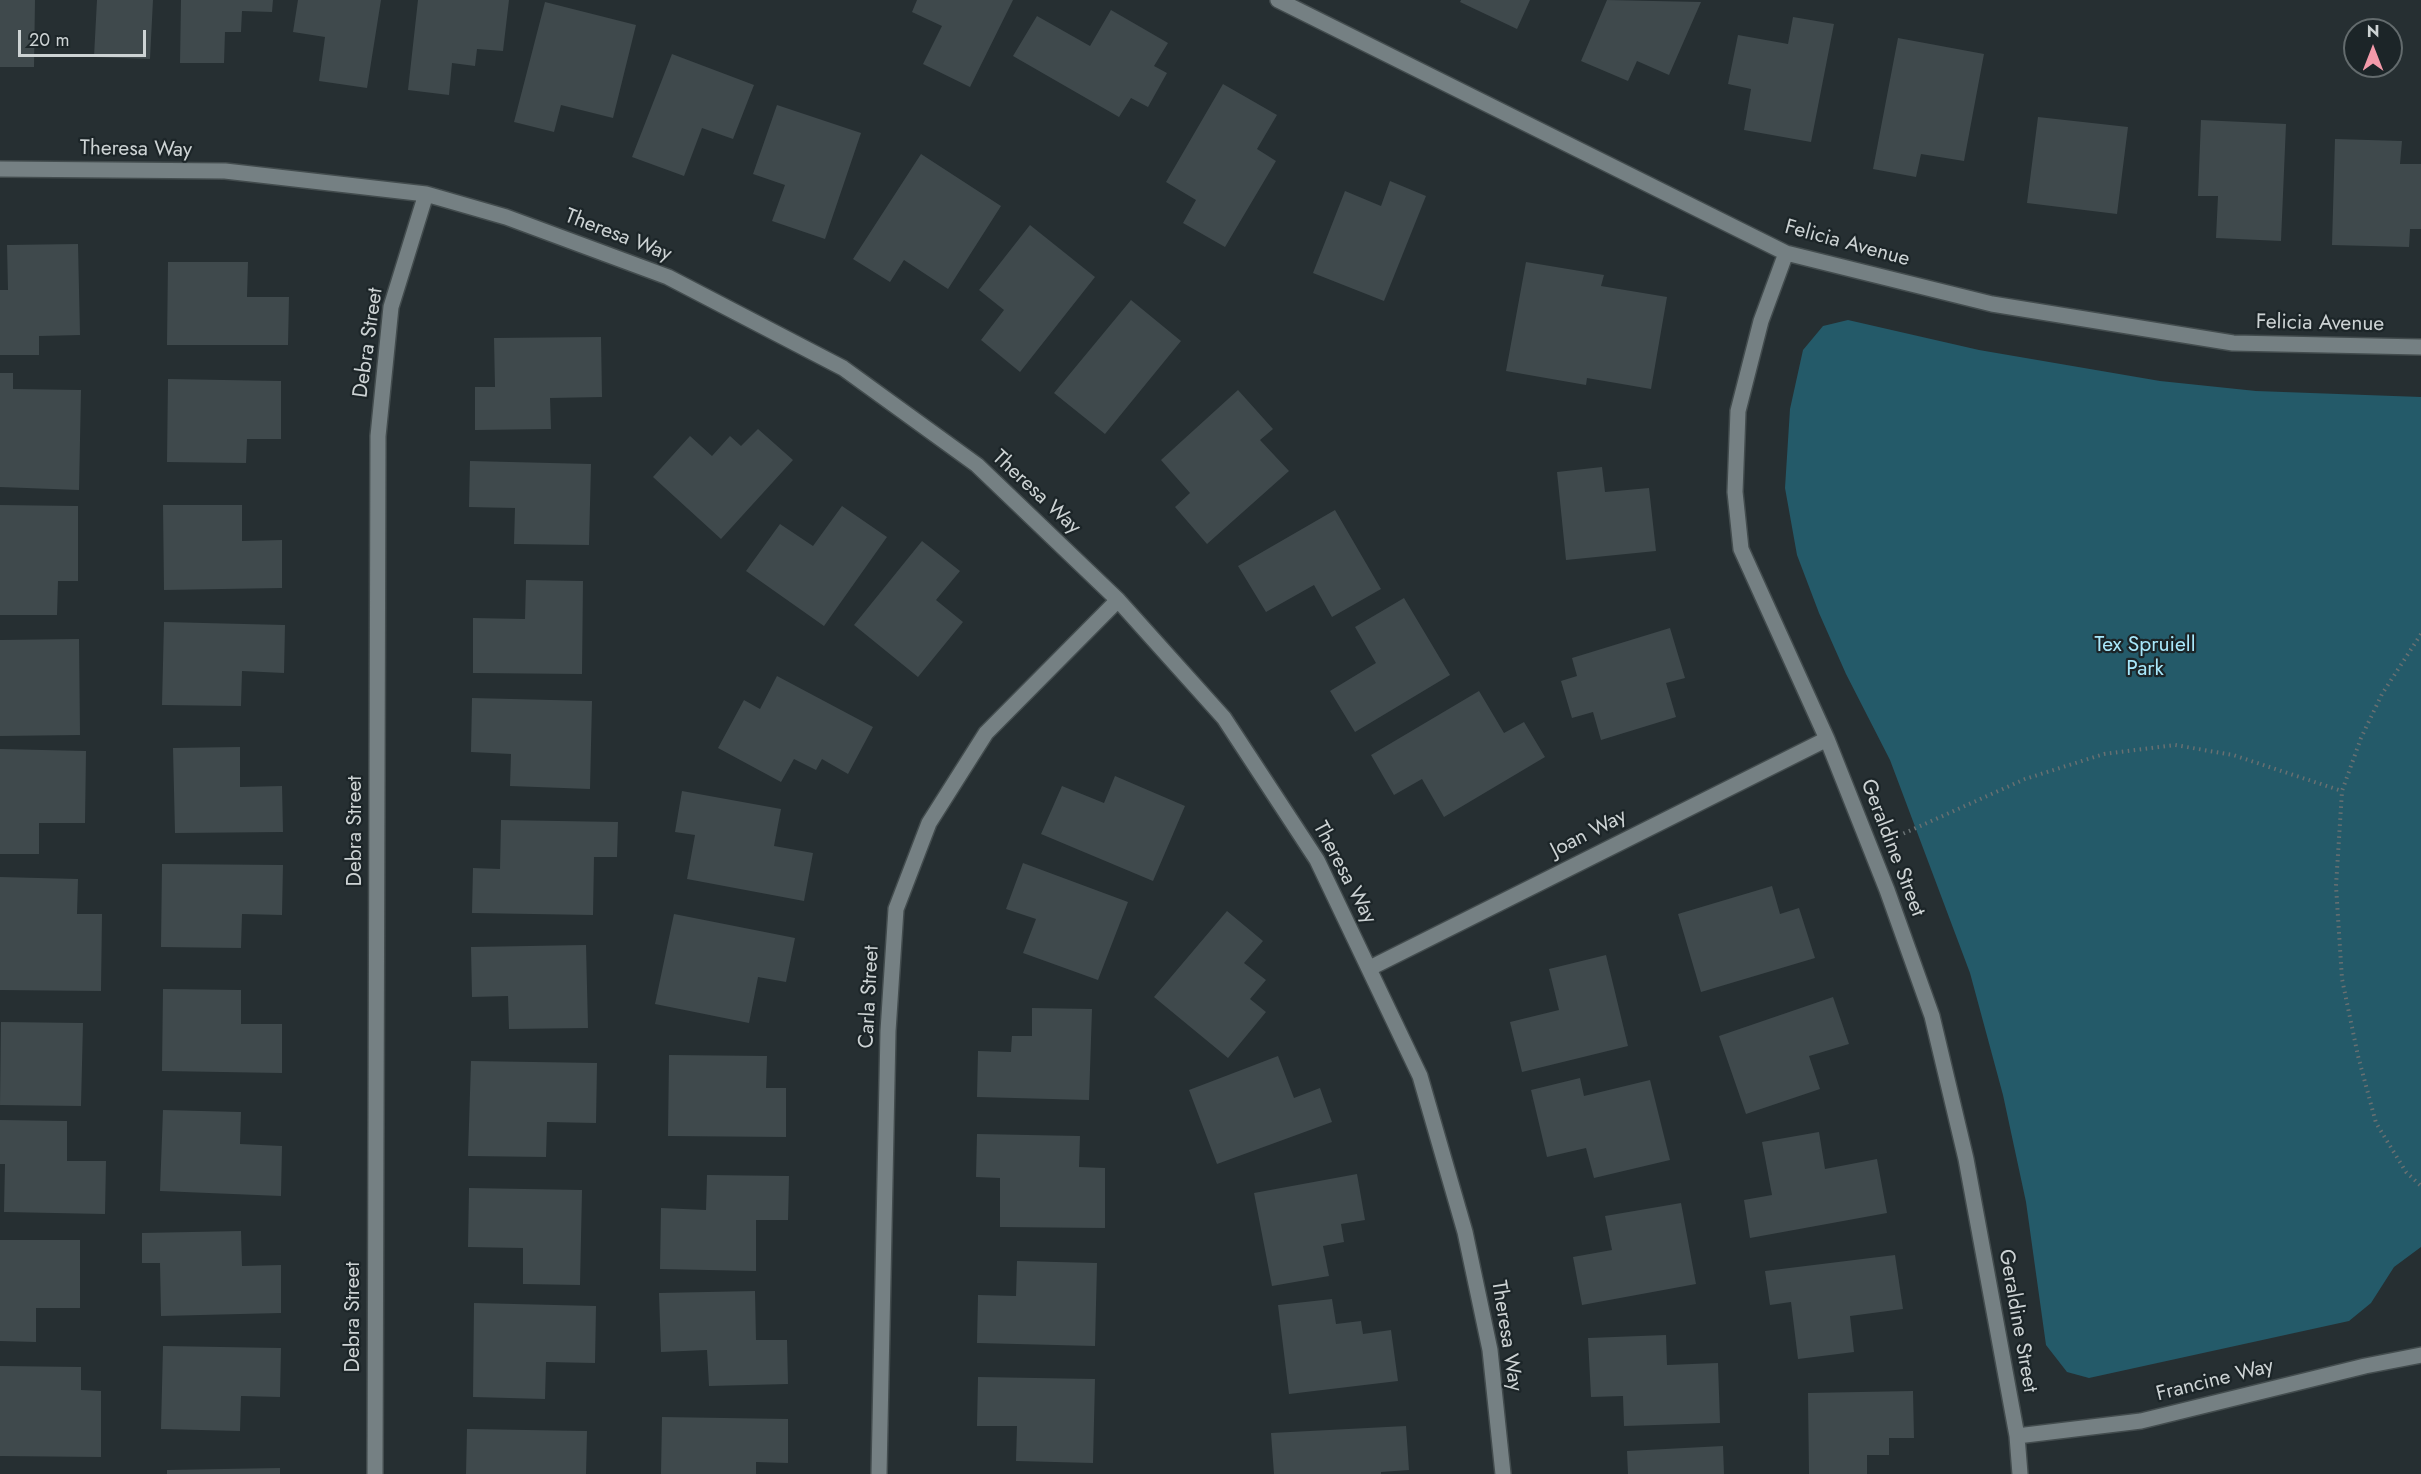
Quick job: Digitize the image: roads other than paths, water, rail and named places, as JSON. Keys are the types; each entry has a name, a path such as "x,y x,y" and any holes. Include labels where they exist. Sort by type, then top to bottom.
{"street":[{"name":"Felicia Avenue","path":"1278,0 1786,253 1992,303 2234,343 2421,347"},
{"name":"Theresa Way","path":"0,169 225,171 426,194 506,217 668,277 843,368 977,465 1118,600 1224,718 1317,860 1420,1076 1465,1232 1490,1350 1503,1474"},
{"name":"Debra Street","path":"375,1474 378,436 391,307 426,194"},
{"name":"Geraldine Street","path":"1786,253 1761,321 1738,411 1735,492 1741,549 1827,739 1932,1016 1966,1159 2017,1436 2020,1474"},
{"name":"Carla Street","path":"879,1474 888,1032 896,909 929,823 986,733 1118,600"},
{"name":"Joan Way","path":"1370,968 1827,739"},
{"name":"Francine Way","path":"2017,1436 2141,1421 2365,1366 2421,1355"}],"park label":[{"name":"Tex Spruiell Park","path":"2145,658"}]}
